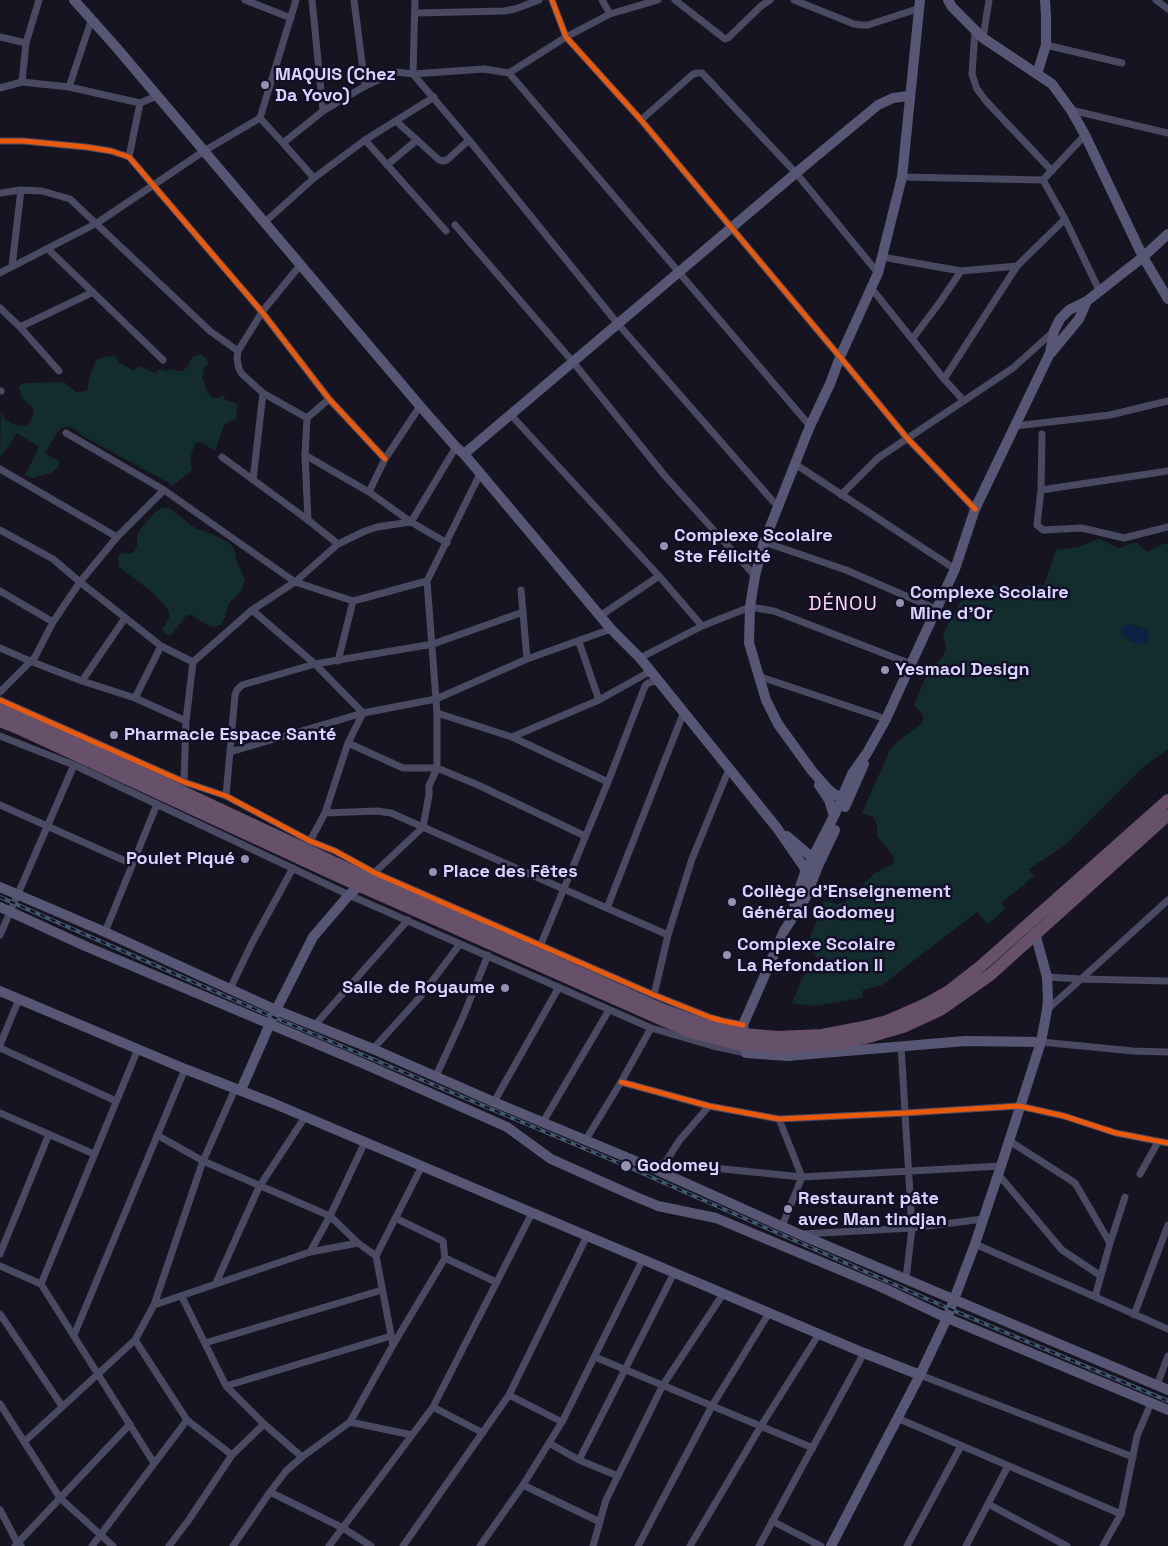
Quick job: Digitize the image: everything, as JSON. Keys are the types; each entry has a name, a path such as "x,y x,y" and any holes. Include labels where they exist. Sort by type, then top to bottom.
{"highway":[{"path":"0,709 98,752 367,879"},
{"path":"0,721 367,879 661,1009 744,1039 794,1048 837,1044 884,1034 940,1010 990,975 1168,815"},
{"path":"744,1039 799,1037 843,1032 887,1021 928,1003 981,966 1168,800"}],"main road":[{"path":"74,0 611,629 640,658 649,672 777,828 806,870"},
{"path":"948,0 952,7 979,34 1052,84 1071,110 1143,257 1168,299"},
{"path":"1037,74 1046,45 1045,0"},
{"path":"839,804 778,724 766,700 750,643 750,607 755,576 764,542 810,426 878,273 902,178 920,4"},
{"path":"460,451 511,415 878,105 893,98 910,96"},
{"path":"1050,353 1054,332 1060,319 1069,310 1086,301 1143,257 1168,234"},
{"path":"1041,1042 965,1041 794,1056 767,1056 744,1039 784,931 806,897 815,862 839,804 863,769 867,753 886,718 955,569 975,509 1050,353 1079,319 1086,301"},
{"path":"792,919 795,901 806,870 815,862 839,804"},
{"path":"777,828 815,862"},
{"path":"238,1090 313,937 349,895 367,879"},
{"path":"0,886 276,1010 650,1167 799,1234 1168,1390"},
{"path":"0,907 85,946 270,1023 507,1127 551,1159 634,1196 658,1206 716,1218 947,1318 1168,1410"},
{"path":"831,1546 920,1375 947,1318 1000,1170 1008,1140 1041,1042 1048,999 1047,977 1035,933"},
{"path":"0,991 920,1375"}],"street":[{"path":"22,82 26,43 39,0"},
{"path":"245,0 291,18"},
{"path":"0,273 96,223 204,151 260,118 296,0"},
{"path":"312,0 323,111"},
{"path":"354,0 365,86"},
{"path":"415,0 413,74 434,97 618,324 778,506"},
{"path":"415,13 504,11 539,0"},
{"path":"552,0 566,37 641,120 907,438 975,509"},
{"path":"602,0 610,14"},
{"path":"509,73 566,37 610,14 658,0"},
{"path":"675,0 725,39 770,0"},
{"path":"794,0 854,24 861,25 868,25 920,4"},
{"path":"988,0 979,34 972,74 977,89 1052,171"},
{"path":"1156,0 1168,9"},
{"path":"69,87 91,21"},
{"path":"0,37 26,43"},
{"path":"1046,45 1122,62"},
{"path":"283,143 323,111 365,86 396,72 413,74 484,68 509,73 810,426"},
{"path":"641,120 692,75 702,73 796,173 878,273"},
{"path":"0,88 22,82 69,87 140,103 157,96"},
{"path":"265,222 314,178 364,140 434,97"},
{"path":"128,158 140,103"},
{"path":"1071,110 1168,133"},
{"path":"260,118 314,178"},
{"path":"396,121 438,160 447,160 469,140"},
{"path":"902,178 1043,180 1084,135"},
{"path":"364,140 446,230"},
{"path":"387,165 417,140"},
{"path":"0,141 35,142 111,150 128,158 262,312 329,399 385,459"},
{"path":"1043,180 1065,219 1099,290"},
{"path":"12,266 21,190"},
{"path":"0,193 21,190 42,191 70,198 210,331 238,351"},
{"path":"944,379 1017,266 1065,219"},
{"path":"454,225 573,362 665,476 755,576"},
{"path":"48,248 70,272 162,360"},
{"path":"882,257 960,271 1017,266"},
{"path":"301,264 262,312 238,351 237,358 242,374 263,393 306,418"},
{"path":"913,338 960,271"},
{"path":"872,289 964,401"},
{"path":"20,327 93,292"},
{"path":"0,308 20,327 59,371"},
{"path":"841,495 878,458 1013,368 1054,332"},
{"path":"253,480 263,393"},
{"path":"308,520 305,455 306,418 329,399"},
{"path":"1015,426 1110,415 1168,401"},
{"path":"369,492 385,459 420,406"},
{"path":"511,415 659,576 702,626"},
{"path":"66,433 164,490 295,582 353,601 428,581"},
{"path":"1042,434 1041,490 1037,525 1043,530 1082,528 1124,538 1168,527"},
{"path":"184,782 186,721 194,662 252,610 295,582 338,544 364,531 377,527 411,522 460,451"},
{"path":"305,455 369,492 411,522 447,543"},
{"path":"222,457 338,544"},
{"path":"795,464 955,569"},
{"path":"0,469 116,537"},
{"path":"1041,490 1168,471"},
{"path":"367,879 423,827 429,786 437,768 437,713 428,581 480,474"},
{"path":"0,692 35,657 53,622 80,582 116,537 164,490"},
{"path":"0,530 53,559 162,646 194,662"},
{"path":"764,542 846,570 936,609"},
{"path":"600,616 659,576"},
{"path":"521,590 527,659"},
{"path":"0,591 53,622"},
{"path":"338,661 353,601"},
{"path":"640,658 702,626 750,607 774,611 911,664"},
{"path":"252,610 315,664 362,713"},
{"path":"226,796 234,695 242,686 315,664 433,644 523,612"},
{"path":"82,681 125,618"},
{"path":"230,752 362,713 436,699 527,659 611,629"},
{"path":"578,642 599,700"},
{"path":"135,698 162,646"},
{"path":"0,648 82,681 135,698 186,721"},
{"path":"512,737 599,700 649,672"},
{"path":"758,676 886,718"},
{"path":"541,944 608,782 645,686 648,683 657,681"},
{"path":"0,700 184,782 226,796 310,841 335,851 367,879 541,944 654,995 708,1017 723,1021 744,1039"},
{"path":"310,841 325,813 348,742 362,713"},
{"path":"437,713 512,737 608,782"},
{"path":"607,908 684,714"},
{"path":"0,736 74,765 349,895 651,1028 713,1046 744,1039"},
{"path":"348,742 403,768 437,768 478,785 586,836"},
{"path":"0,935 74,765"},
{"path":"654,995 668,935 692,859 729,769"},
{"path":"0,804 132,864"},
{"path":"106,932 157,804"},
{"path":"325,813 385,811 668,935"},
{"path":"230,989 252,943 293,868"},
{"path":"1046,1010 1168,900"},
{"path":"314,1026 408,920"},
{"path":"373,1050 420,997 460,944"},
{"path":"436,1076 463,1018 488,956"},
{"path":"1047,977 1168,981"},
{"path":"494,1102 559,987"},
{"path":"19,999 0,1047 116,1101"},
{"path":"543,1122 610,1010"},
{"path":"585,1141 651,1028"},
{"path":"1041,1042 1132,1051 1168,1052"},
{"path":"901,1046 912,1228 906,1279"},
{"path":"41,1284 138,1049"},
{"path":"74,1335 185,1069"},
{"path":"621,1082 709,1106 779,1119 1019,1106 1064,1116 1116,1133 1168,1143"},
{"path":"24,1442 135,1340 154,1305 203,1161 238,1090"},
{"path":"666,1163 679,1141 709,1106"},
{"path":"0,1113 94,1154"},
{"path":"216,1283 259,1187 305,1117"},
{"path":"779,1119 802,1177 782,1226"},
{"path":"0,1254 49,1134"},
{"path":"157,1135 203,1161 259,1187 330,1216 358,1243 376,1256"},
{"path":"1008,1140 1075,1184 1110,1243"},
{"path":"310,1252 330,1216 365,1142"},
{"path":"1140,1174 1158,1142"},
{"path":"650,1167 666,1163 802,1177 909,1171 1000,1170 1062,1250 1101,1276"},
{"path":"393,1345 376,1256 422,1166"},
{"path":"1095,1297 1125,1197"},
{"path":"329,1546 433,1407 532,1213"},
{"path":"233,1546 286,1471 350,1422 393,1345 446,1258 443,1240 395,1218"},
{"path":"799,1234 912,1228 983,1220"},
{"path":"1134,1314 1168,1225"},
{"path":"403,1546 509,1395 587,1236"},
{"path":"154,1305 310,1252 358,1243"},
{"path":"974,1244 1168,1329"},
{"path":"446,1258 496,1282"},
{"path":"480,1546 523,1485 562,1422 643,1259"},
{"path":"0,1266 41,1284 154,1463"},
{"path":"579,1460 674,1273"},
{"path":"205,1343 382,1290"},
{"path":"593,1546 606,1500 663,1385 723,1294"},
{"path":"182,1296 226,1386 264,1424 302,1457"},
{"path":"638,1546 712,1406 769,1313"},
{"path":"0,1314 62,1406"},
{"path":"690,1546 761,1426 819,1334"},
{"path":"226,1386 391,1336"},
{"path":"135,1340 187,1420 232,1455"},
{"path":"759,1546 864,1353"},
{"path":"1157,1385 1168,1356"},
{"path":"595,1357 812,1448"},
{"path":"920,1375 1133,1457"},
{"path":"509,1395 562,1422"},
{"path":"1103,1546 1121,1514 1136,1436 1150,1403"},
{"path":"0,1404 60,1498 113,1546"},
{"path":"433,1407 483,1433"},
{"path":"897,1418 1121,1514"},
{"path":"92,1546 187,1420"},
{"path":"350,1422 412,1435"},
{"path":"0,1510 18,1545 130,1424"},
{"path":"169,1546 232,1455 264,1424"},
{"path":"549,1443 579,1460 618,1476"},
{"path":"907,1546 961,1446"},
{"path":"966,1546 1008,1466"},
{"path":"523,1485 600,1522"},
{"path":"270,1492 343,1528 371,1546"},
{"path":"988,1504 1067,1546"},
{"path":"772,1521 821,1546"}],"green space":[{"path":"201,355 209,363 204,367 202,377 208,394 213,398 219,398 224,395 225,400 237,404 236,418 224,425 215,451 203,443 195,443 190,458 192,470 172,486 69,427 58,431 45,453 60,462 51,473 32,478 25,475 39,447 17,433 0,458 1,411 5,419 19,426 27,425 33,417 34,411 22,398 20,392 19,386 24,383 64,382 76,392 81,392 87,390 96,360 104,357 115,356 120,363 134,371 138,366 155,373 160,369 183,371 194,356"},
{"path":"163,508 169,508 195,528 231,544 235,551 236,559 245,580 241,591 229,603 224,620 220,625 214,627 207,625 192,615 187,615 170,636 162,630 169,618 169,612 163,603 152,592 119,567 118,556 122,553 134,552 137,547 137,535 141,528 155,512"},
{"path":"1099,539 1119,548 1136,542 1147,552 1165,543 1168,544 1168,749 1143,767 1064,846 1029,869 1034,876 1001,903 1005,909 988,924 977,912 882,985 863,990 862,998 814,1006 792,1003 803,976 819,960 807,946 824,901 837,904 845,902 875,873 893,864 894,857 877,836 877,825 873,817 862,813 890,750 898,741 920,725 923,720 923,715 914,705 929,668 943,656 946,648 943,634 962,598 985,600 992,585 1002,588 1013,588 1044,585 1056,550 1078,547","holes":["1131,624 1146,630 1149,638 1131,642 1129,637 1125,637"]}],"water":[{"path":"1130,624 1146,629 1149,638 1148,643 1135,644 1129,637 1123,636 1122,628"}],"railway":[{"path":"0,897 273,1017 626,1166 950,1309 1168,1401"}],"cycle path":[{"path":"552,0 566,37 641,120 907,438 975,509"},
{"path":"0,141 23,141 86,147 111,151 129,157 262,312 329,399 385,459"},
{"path":"0,700 184,782 226,796 375,873 654,995 709,1017 743,1025"},
{"path":"621,1082 709,1106 779,1119 1019,1106 1064,1116 1116,1133 1168,1143"}],"place":[{"name":"MAQUIS (Chez Da Yovo)","path":"265,85"},
{"name":"Complexe Scolaire Ste Félicité","path":"664,546"},
{"name":"Complexe Scolaire Mine d'Or","path":"900,603"},
{"name":"Yesmaol Design","path":"885,670"},
{"name":"Pharmacie Espace Santé","path":"114,735"},
{"name":"Poulet Piqué","path":"245,859"},
{"name":"Place des Fêtes","path":"433,872"},
{"name":"Collège d’Enseignement Général Godomey","path":"732,902"},
{"name":"Complexe Scolaire La Refondation II","path":"727,955"},
{"name":"Salle de Royaume","path":"505,988"},
{"name":"Godomey","path":"626,1166"},
{"name":"Restaurant pâte avec Man tindjan","path":"788,1209"}],"district":[{"name":"DÉNOU","path":"843,605"}]}
